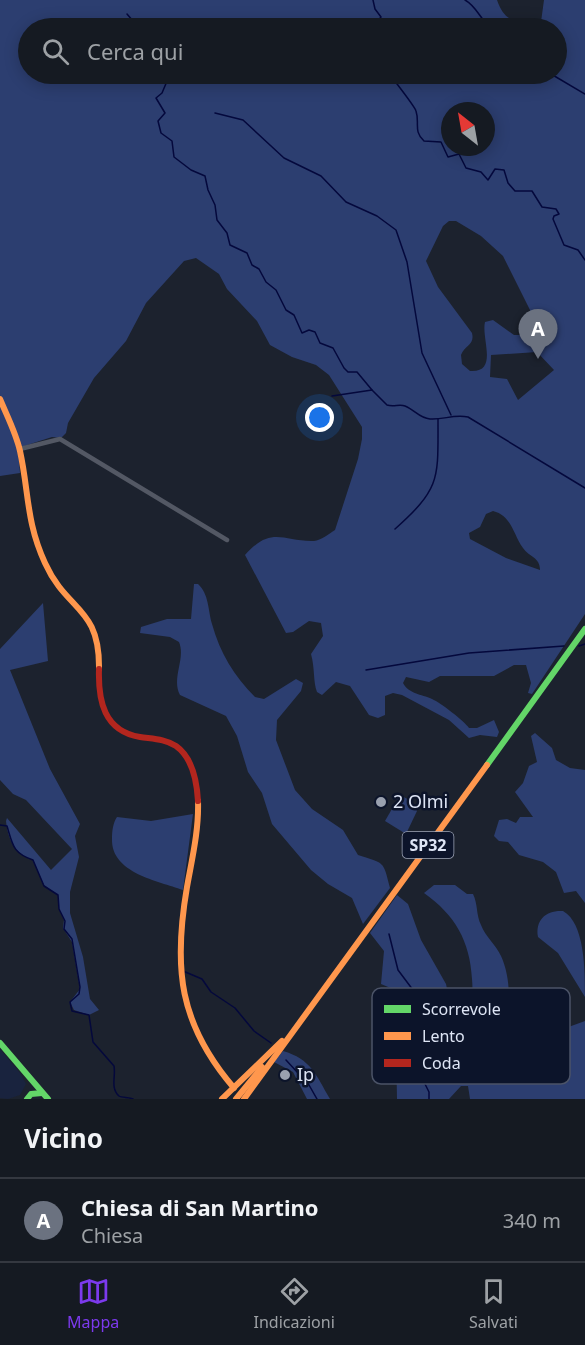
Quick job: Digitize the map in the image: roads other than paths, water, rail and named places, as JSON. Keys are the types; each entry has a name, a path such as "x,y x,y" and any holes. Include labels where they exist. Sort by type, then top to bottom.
{"street":[{"path":"0,399 20,449 29,521 37,544 59,590 80,607 94,628 98,652 99,696 106,717 122,732 176,745 182,750 191,768 195,780 198,822 181,927 178,969 188,1016 226,1079 234,1088"},
{"path":"20,449 60,439 227,540"},
{"path":"560,664 560,658 585,621"},
{"name":"SP32","path":"236,1099 296,1026 585,629"},
{"path":"575,643 585,634"},
{"path":"224,1098 296,1026"},
{"path":"244,1099 296,1026"},
{"path":"0,1043 48,1099"},
{"path":"31,1078 29,1096 42,1093"},
{"path":"224,1098 228,1090 226,1079"}],"waterway":[{"path":"373,0 380,18"},
{"path":"465,0 482,18"},
{"path":"127,14 130,18"},
{"path":"567,83 585,94"},
{"path":"166,84 162,93 156,98 165,113 158,121 161,133 172,141 174,157 191,170 205,176 215,205 217,220 227,233 230,245 247,253 252,265 259,269 266,282 276,290 286,310 294,315 302,333 309,330 315,332 320,343 333,348 344,368 348,372 357,372 372,390 332,396"},
{"path":"397,84 416,111 419,134 424,141 441,142 448,157 459,154 466,168 481,172 488,180 495,169 504,170 508,183 515,191 532,191 542,207 556,209 559,214 553,219 564,245 578,250 585,260"},
{"path":"215,113 243,120 284,158 321,176 346,202 377,216 396,230 407,262 422,353 451,415"},
{"path":"372,390 387,405 405,406 426,418 468,417 585,488"},
{"path":"395,529 421,503 434,481 438,456 438,419"},
{"path":"579,646 585,644"},
{"path":"366,670 469,653 564,646"},
{"path":"0,825 7,826 13,844 21,855 33,860 44,886 58,895 59,909 65,921 64,929 72,939 80,987 79,994 70,1002 72,1011 89,1015 93,1042 114,1066 116,1093 120,1097 133,1099"},
{"path":"389,934 398,970 412,988"},
{"path":"183,971 202,979 211,992 235,1008 254,1031 271,1043"},
{"path":"286,1060 309,1085 317,1099"},
{"path":"425,1084 429,1092 429,1099"}],"place":[{"name":"Chiesa di San Martino","path":"538,359"},
{"name":"2 Olmi","path":"381,802"},
{"name":"Ip","path":"285,1075"}]}
